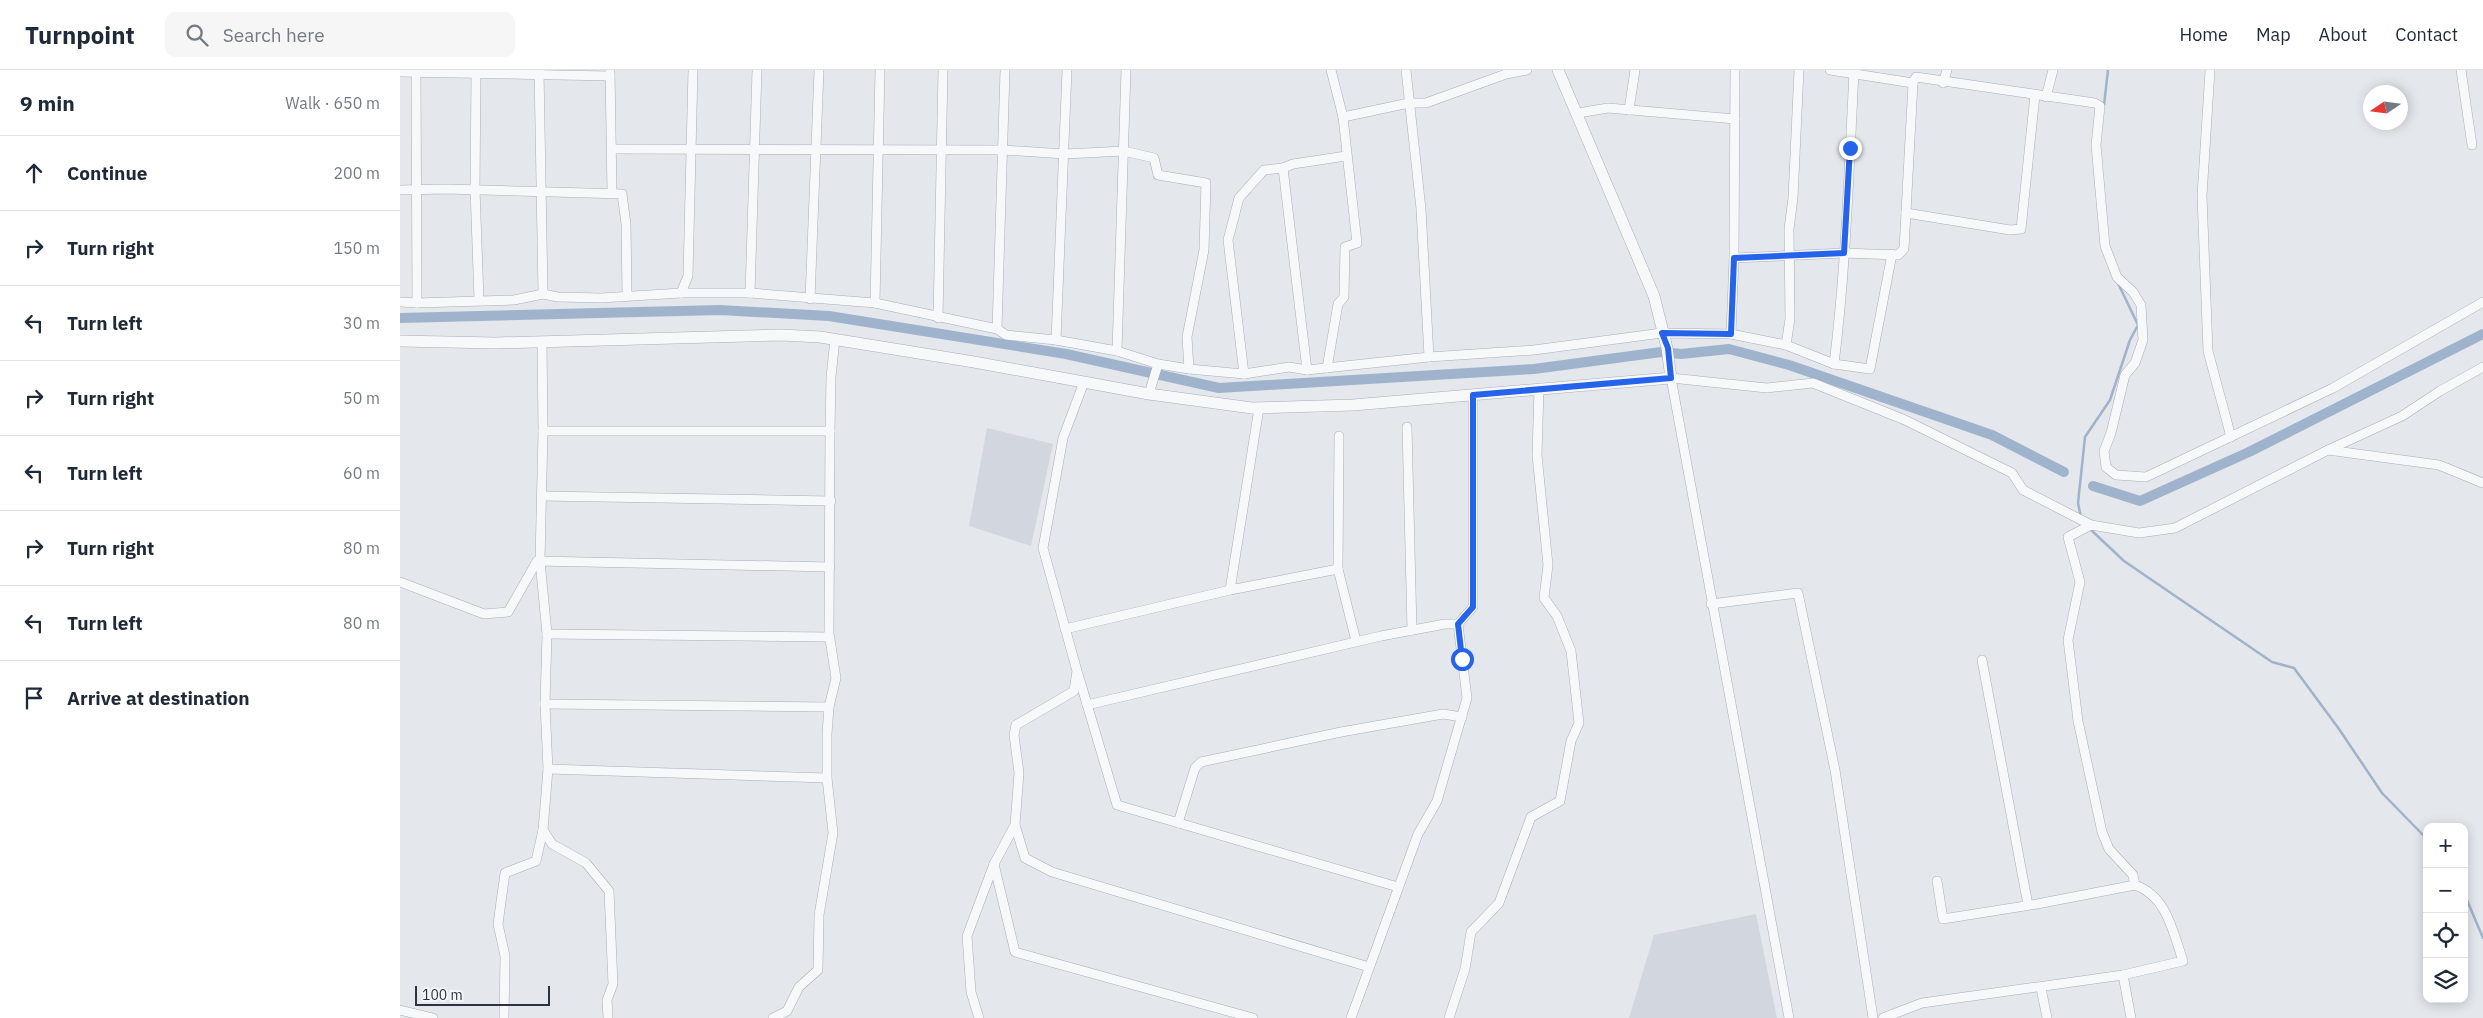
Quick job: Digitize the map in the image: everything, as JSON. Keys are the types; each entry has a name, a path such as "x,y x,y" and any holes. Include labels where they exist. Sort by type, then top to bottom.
{"street":[{"path":"681,293 688,276 693,70"},
{"path":"750,293 756,150 757,70"},
{"path":"810,299 819,70"},
{"path":"875,303 880,70"},
{"path":"938,318 943,70"},
{"path":"997,329 1005,70"},
{"path":"1056,340 1067,70"},
{"path":"1117,351 1126,70"},
{"path":"1327,368 1338,304 1344,297 1345,247 1357,243 1343,117 1331,70"},
{"path":"1406,70 1421,210 1429,357"},
{"path":"1343,117 1409,103 1426,103 1506,74 1527,70"},
{"path":"1558,70 1578,112 1654,296 1662,333 1668,348 1670,373 1711,604 1789,1018"},
{"path":"1629,110 1635,70"},
{"path":"1731,334 1734,258 1735,70"},
{"path":"1786,345 1790,319 1789,229 1793,198 1799,70"},
{"path":"1830,70 1854,72 1913,83"},
{"path":"1942,83 1947,70"},
{"path":"2046,97 2053,70"},
{"path":"2210,70 2202,196 2208,351 2232,437"},
{"path":"2461,70 2472,145"},
{"path":"416,71 415,189 417,303"},
{"path":"400,72 476,74 539,72 610,73 612,192"},
{"path":"539,72 543,294"},
{"path":"1834,364 1844,284 1854,72"},
{"path":"476,74 475,189 479,300"},
{"path":"1734,258 1790,257 1844,253 1898,255 1904,249 1913,83 1916,77 1942,83 2095,103 2100,106 2096,145 2106,246 2117,277 2133,292 2141,305 2143,340 2135,363 2125,374 2111,433 2104,451 2106,467 2116,475 2146,477 2333,388 2483,302"},
{"path":"1906,213 2010,230 2021,229 2035,95"},
{"path":"1578,112 1608,108 1734,118"},
{"path":"612,149 1003,150 1065,154 1124,151 1154,158 1158,175 1206,183 1204,250 1187,337 1189,369"},
{"path":"1244,374 1228,240 1239,198 1264,170 1346,156"},
{"path":"1284,168 1306,370"},
{"path":"400,190 541,190 612,192 622,194 626,224 627,296"},
{"path":"400,302 514,300 543,294 558,297 593,298 681,293 750,293 875,303 938,318 997,329 1006,335 1056,340 1117,351 1158,364 1244,374 1289,367 1306,370 1429,357 1534,350 1662,333 1731,334 1786,345 1834,364 1870,370 1892,254"},
{"path":"400,340 542,342 782,335 835,340 1149,394 1259,408 1353,405 1473,395 1670,373 1767,388 1813,383 1905,420 2012,473 2023,490 2090,525 2139,533 2175,528 2328,450 2402,416 2440,391 2483,367"},
{"path":"773,1018 787,1011 799,987 818,970 818,915 833,832 827,778 828,707 836,678 830,637 830,431 831,377 835,340"},
{"path":"504,1018 505,956 498,924 505,873 536,861 543,830 548,769 545,704 547,634 540,561 543,431 542,342"},
{"path":"1149,394 1158,364"},
{"path":"1084,382 1063,438 1044,548 1065,629 1117,805 1398,887"},
{"path":"1449,1018 1465,969 1471,932 1499,904 1531,817 1560,801 1571,741 1579,723 1571,651 1557,616 1544,598 1548,565 1537,455 1539,389"},
{"path":"1087,705 1356,641 1412,630 1458,624 1473,607 1473,395"},
{"path":"1230,590 1259,408"},
{"path":"1407,427 1412,630"},
{"path":"543,431 830,431"},
{"path":"1339,436 1338,568 1356,641"},
{"path":"2328,450 2439,465 2483,483"},
{"path":"542,496 831,501"},
{"path":"2090,525 2068,537 2080,582 2068,640 2078,721 2102,832 2109,849 2133,875 2135,885"},
{"path":"400,582 484,614 508,612 537,561 830,566"},
{"path":"1065,629 1230,590 1338,568"},
{"path":"1711,604 1798,593 1836,770 1873,1018"},
{"path":"1350,1018 1418,834 1437,801 1468,698 1458,624"},
{"path":"547,634 830,637"},
{"path":"1982,660 2028,904"},
{"path":"1077,671 1074,691 1016,725 1014,735 1019,773 1015,825 1025,858 1052,872 1369,967"},
{"path":"545,704 828,707"},
{"path":"1178,823 1195,768 1201,762 1341,732 1443,714 1462,717"},
{"path":"548,769 827,778"},
{"path":"979,1018 971,992 967,936 994,864 1015,825"},
{"path":"543,830 552,844 586,863 609,891 612,984 607,1000 608,1018"},
{"path":"994,864 1014,952 1253,1018"},
{"path":"1883,1018 1922,1003 2041,988 2068,982 2123,975 2183,961 2168,915 2148,890 2135,885 1944,919 1937,881"},
{"path":"2123,975 2131,1018"},
{"path":"2041,988 2047,1018"},
{"path":"400,1010 433,1018"}],"shaded area":[{"path":"987,428 1053,444 1031,546 969,526"},
{"path":"1756,914 1777,1018 1629,1018 1654,935"}],"waterway":[{"path":"2104,105 2108,70"},
{"path":"2081,517 2078,503 2085,437 2110,400 2130,340 2138,325 2117,281"},
{"path":"400,318 720,310 829,316 1066,354 1219,388 1534,369 1661,352 1681,354 1729,349 1789,365 1992,435 2064,472"},
{"path":"2093,486 2140,501 2249,452 2483,334"},
{"path":"2090,529 2124,561 2272,662 2294,668 2339,729 2382,793 2423,835"},
{"path":"2468,902 2483,938"}],"route":[{"path":"1462,659 1458,624 1473,607 1473,395 1671,378 1668,348 1662,333 1731,334 1734,258 1790,257 1844,253 1850,148"}]}
